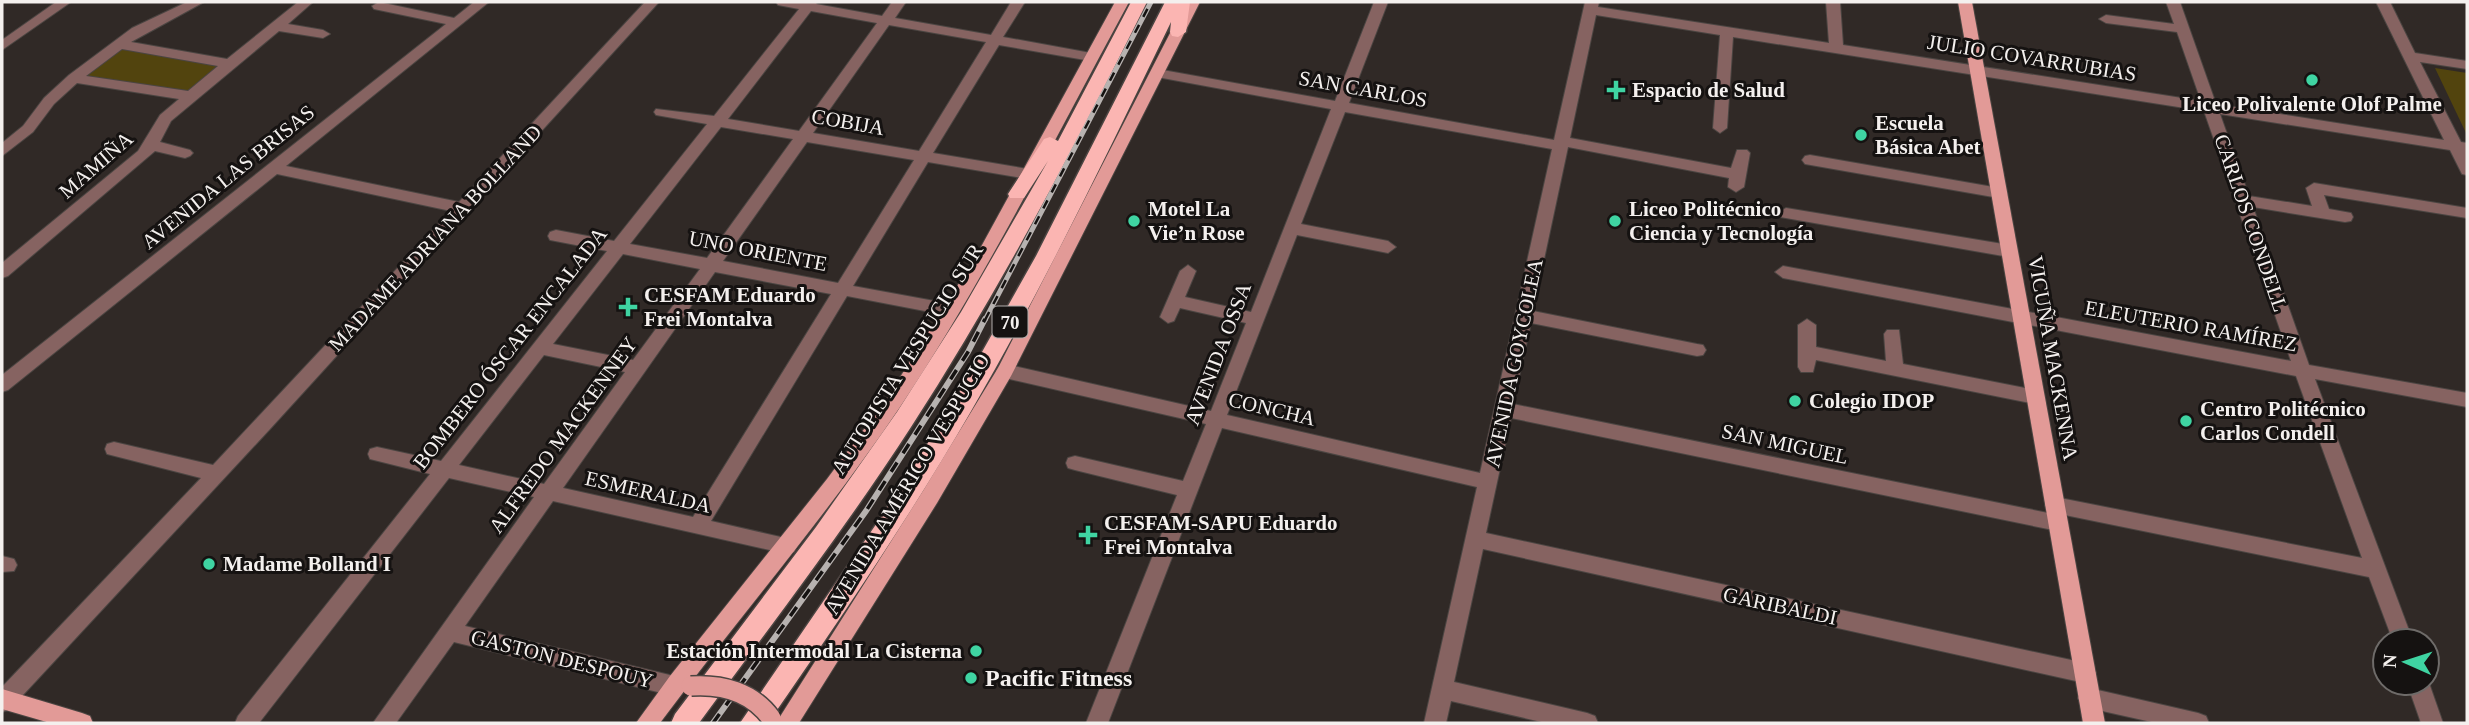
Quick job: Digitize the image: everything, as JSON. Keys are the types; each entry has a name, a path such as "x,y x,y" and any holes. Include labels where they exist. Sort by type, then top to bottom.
{"highway":[{"name":"AUTOPISTA VESPUCIO SUR","path":"684,723 862,482 921,394 1006,252 1139,2"},
{"name":"70","path":"771,722 875,546 963,405 1088,172 1173,2"},
{"path":"1178,32 1182,2"},
{"path":"1017,194 1126,27"}],"main road":[{"path":"648,723 787,546 893,401 951,310 1122,2"},
{"name":"AVENIDA AMÉRICO VESPUCIO","path":"771,722 930,497 1005,371 1193,2"},
{"name":"VICUÑA MACKENNA","path":"1965,2 2094,723"},
{"path":"678,688 706,684 727,688 757,702 771,722"},
{"path":"3,700 82,723"}],"street":[{"path":"2,46 64,2"},
{"path":"2,152 21,136 49,101 74,78 147,26 197,2"},
{"name":"MAMIÑA","path":"6,264 152,145 160,123 306,2"},
{"name":"AVENIDA LAS BRISAS","path":"2,385 482,2"},
{"name":"MADAME ADRIANA BOLLAND","path":"3,700 217,474 652,2"},
{"path":"783,2 809,4 1091,57"},
{"name":"ALFREDO MACKENNEY","path":"384,723 899,2"},
{"path":"698,526 1018,2"},
{"name":"AVENIDA OSSA","path":"1097,723 1381,2"},
{"path":"1833,2 1836,48"},
{"name":"CARLOS CONDELL","path":"2173,2 2302,369 2398,627"},
{"path":"2383,2 2461,147 2467,170"},
{"name":"BOMBERO ÓSCAR ENCALADA","path":"246,723 809,4"},
{"path":"379,6 456,22"},
{"name":"JULIO COVARRUBIAS","path":"1591,6 1727,31 2461,147"},
{"name":"AVENIDA GOYCOLEA","path":"1435,723 1591,6"},
{"path":"2106,19 2183,29"},
{"path":"276,26 323,34"},
{"path":"1720,128 1727,31"},
{"path":"119,44 230,64"},
{"path":"2410,56 2467,65"},
{"name":"SAN CARLOS","path":"1157,73 1561,143 1736,181 1742,153"},
{"path":"74,78 191,96"},
{"name":"COBIJA","path":"661,112 1028,174"},
{"path":"2,132 21,136"},
{"path":"152,145 185,153"},
{"path":"1810,161 1999,193"},
{"path":"272,169 463,208"},
{"path":"2322,213 2314,188 2467,213"},
{"path":"2243,200 2345,217"},
{"path":"1786,213 2009,251"},
{"path":"1292,228 1388,247"},
{"name":"UNO ORIENTE","path":"556,236 951,310"},
{"path":"1188,271 1171,309 1256,318"},
{"name":"ELEUTERIO RAMÍREZ","path":"1783,272 2021,319 2467,400"},
{"path":"1524,315 1698,350"},
{"path":"1807,325 1807,359 1895,370 2035,397"},
{"path":"1893,334 1895,370"},
{"path":"540,348 638,368"},
{"name":"CONCHA","path":"1005,371 1488,482"},
{"name":"SAN MIGUEL","path":"1503,409 2056,514 2378,570"},
{"path":"114,449 217,474"},
{"name":"ESMERALDA","path":"377,454 787,546"},
{"path":"1075,463 1189,490"},
{"name":"GARIBALDI","path":"1475,539 2085,673"},
{"name":"GASTON DESPOUY","path":"450,632 678,688"},
{"path":"1442,689 1587,723"},
{"path":"2423,697 2432,723"},
{"path":"2089,698 2198,723"}],"shaded area":[{"path":"120,47 223,64 188,93 83,75"},
{"path":"2435,68 2467,73 2467,135"}],"railway":[{"path":"985,320 1151,2"},
{"path":"713,723 866,511 968,352 985,319"}],"place":[{"name":"Liceo Polivalente Olof Palme","path":"2312,80"},
{"name":"Espacio de Salud","path":"1616,90"},
{"name":"Escuela Básica Abet","path":"1861,135"},
{"name":"Motel La Vie’n Rose","path":"1134,221"},
{"name":"Liceo Politécnico Ciencia y Tecnología","path":"1615,221"},
{"name":"CESFAM Eduardo Frei Montalva","path":"628,307"},
{"name":"Colegio IDOP","path":"1795,401"},
{"name":"Centro Politécnico Carlos Condell","path":"2186,421"},
{"name":"CESFAM-SAPU Eduardo Frei Montalva","path":"1088,535"},
{"name":"Madame Bolland I","path":"209,564"},
{"name":"Estación Intermodal La Cisterna","path":"976,651"},
{"name":"Pacific Fitness","path":"971,678"}]}
